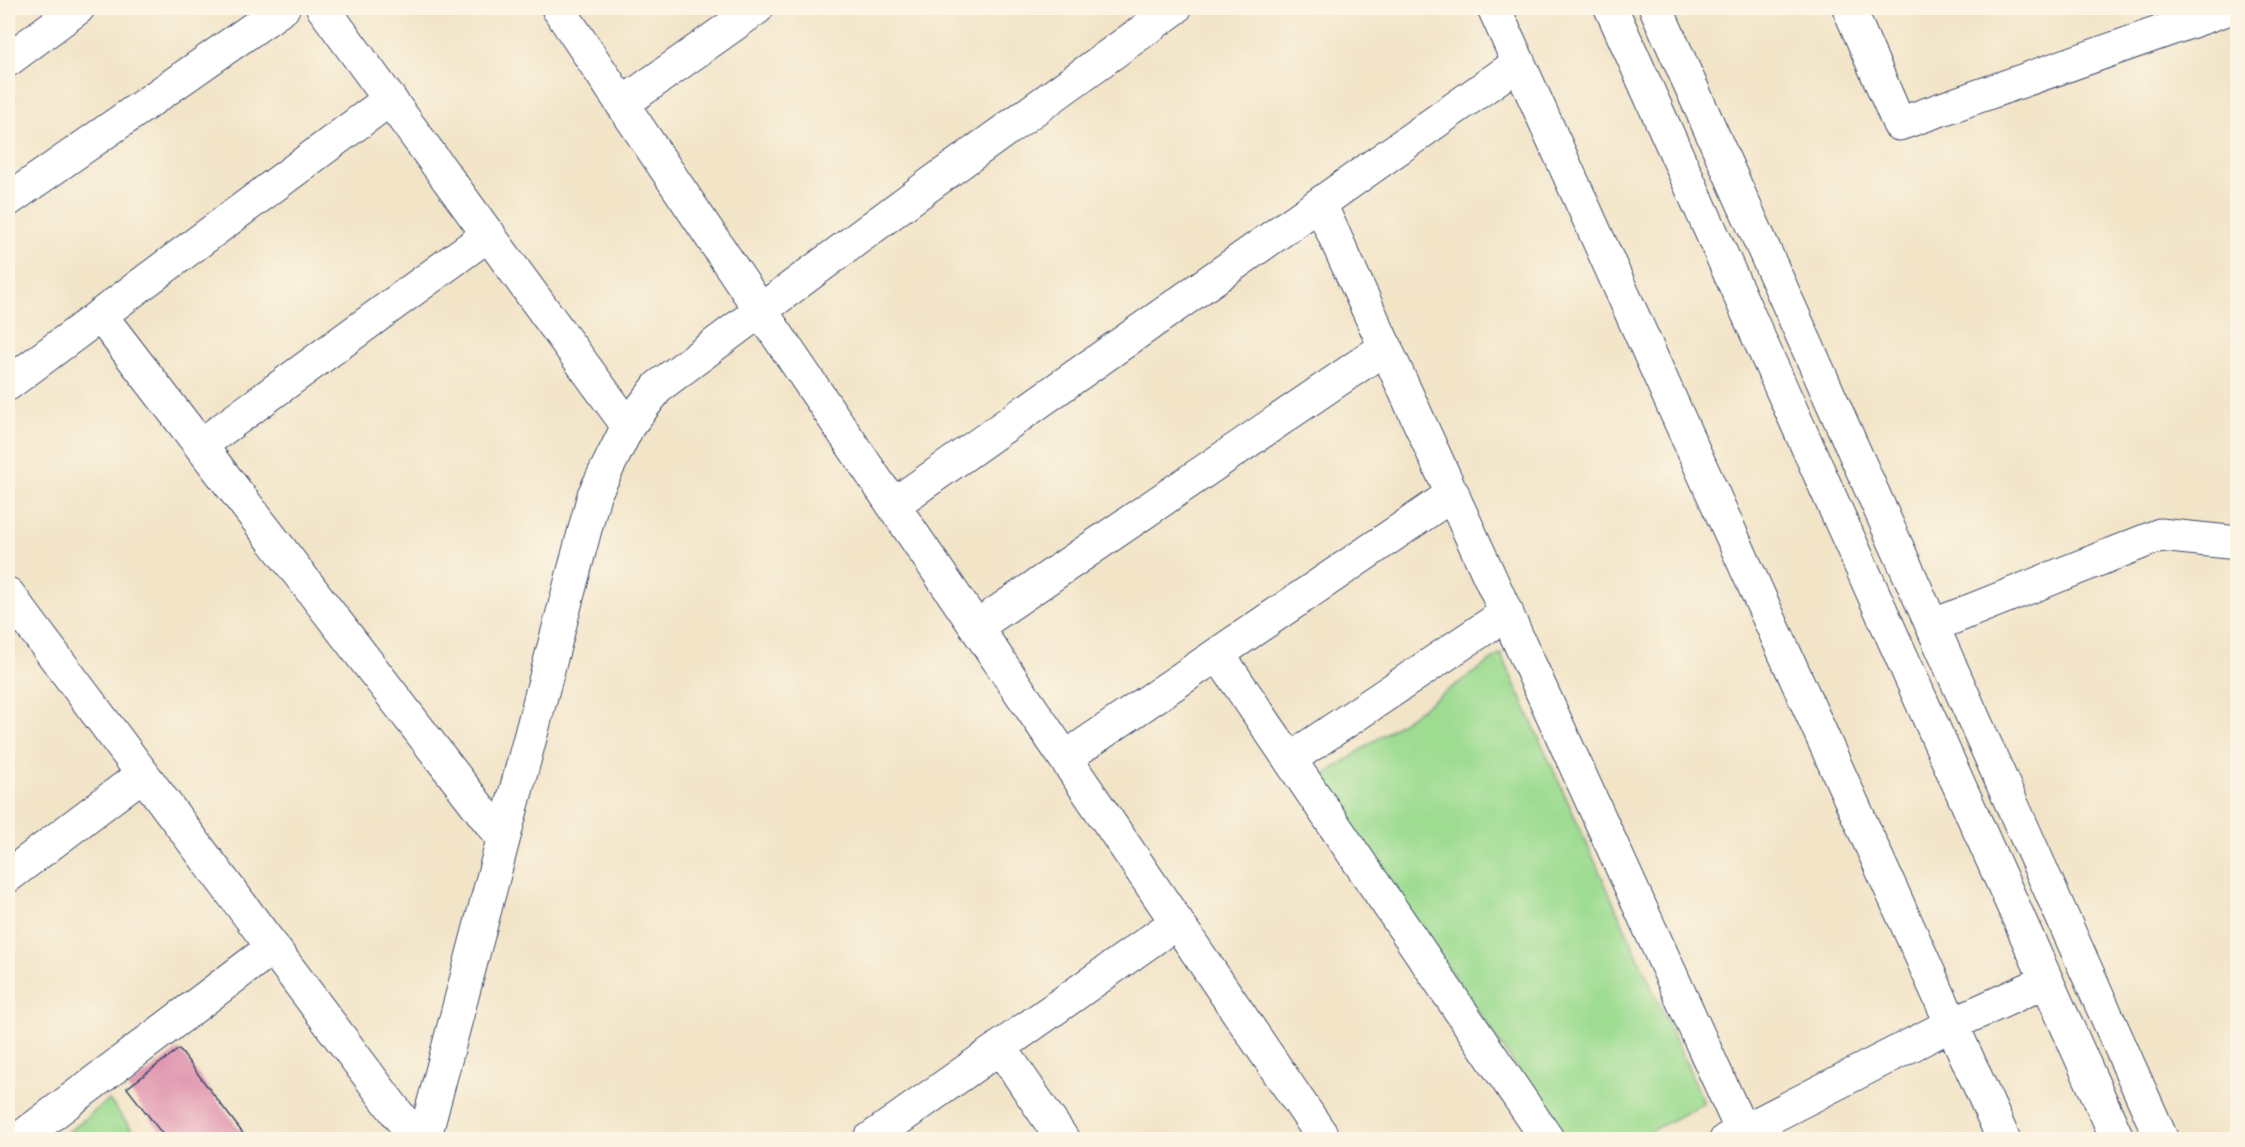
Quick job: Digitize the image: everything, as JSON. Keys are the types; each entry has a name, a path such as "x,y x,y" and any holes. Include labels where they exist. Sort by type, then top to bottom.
{"street":[{"path":"8,60 78,8"},
{"path":"8,200 283,8"},
{"path":"323,8 628,426"},
{"path":"558,8 761,311 1325,1140"},
{"path":"622,104 757,8"},
{"path":"424,1140 594,495 628,426 658,386 1175,8"},
{"path":"1494,8 2004,1140"},
{"path":"1611,8 2118,1140"},
{"path":"1656,8 2162,1140"},
{"path":"1850,8 1899,124 2230,8"},
{"path":"893,505 1519,63"},
{"path":"8,384 390,99"},
{"path":"1320,204 1507,613 1734,1135 1952,1024 2047,981"},
{"path":"201,446 489,234"},
{"path":"100,315 503,839"},
{"path":"976,627 1386,347"},
{"path":"1065,758 1453,494"},
{"path":"1932,626 2160,535 2238,543"},
{"path":"8,594 417,1140"},
{"path":"1290,759 1507,613"},
{"path":"1218,654 1548,1140"},
{"path":"8,876 143,774"},
{"path":"875,1138 1177,922"},
{"path":"18,1140 273,947"},
{"path":"1000,1047 1063,1140"}],"green space":[{"path":"1501,654 1704,1103 1637,1139 1565,1139 1319,779"},
{"path":"109,1100 139,1139 59,1139"}],"building":[{"path":"179,1049 248,1140 167,1140 127,1088"}]}
